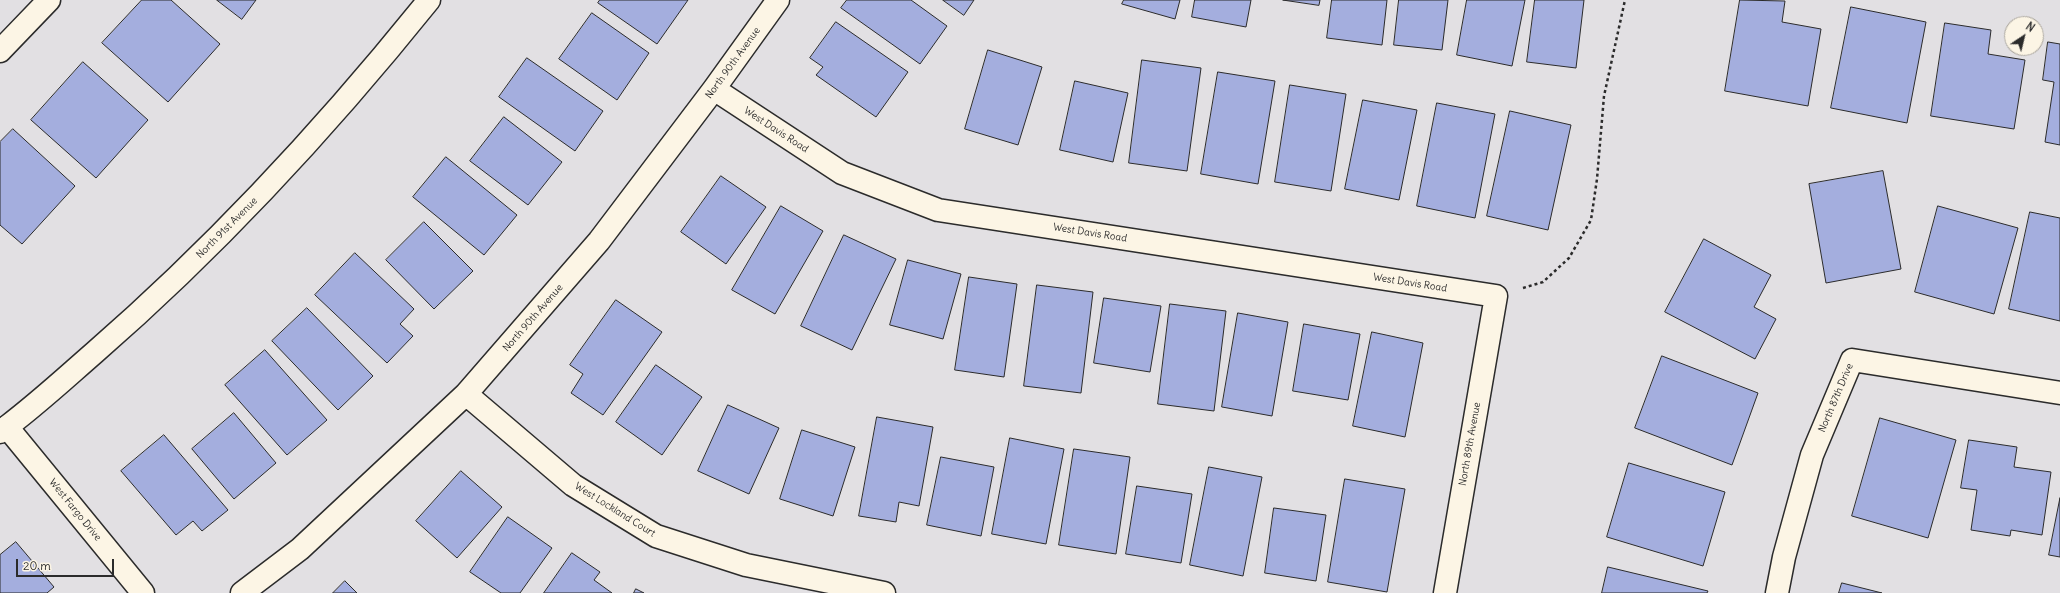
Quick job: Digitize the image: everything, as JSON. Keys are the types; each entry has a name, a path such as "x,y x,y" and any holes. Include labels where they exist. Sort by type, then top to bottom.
{"street":[{"path":"0,51 49,0"},
{"name":"North 91st Avenue","path":"3,429 125,325 201,255 274,181 429,0"},
{"name":"North 90th Avenue","path":"242,593 300,549 466,394 599,241 714,90 778,0"},
{"name":"West Davis Road","path":"714,90 842,173 938,210 1496,296"},
{"name":"North 89th Avenue","path":"1445,593 1496,296"},
{"name":"North 87th Drive","path":"1777,593 1784,557 1812,455 1852,360 2060,393"},
{"name":"West Lockland Court","path":"466,394 573,485 656,536 746,565 884,593"},
{"name":"West Fargo Drive","path":"3,429 143,593"}],"path":[{"path":"1496,296 1542,282 1569,258 1591,220 1598,179 1604,96 1625,0"}],"building":[{"path":"142,0 171,0 220,44 168,102 102,43"},
{"path":"217,0 256,0 242,19"},
{"path":"600,0 688,0 657,44 598,3"},
{"path":"847,0 911,0 947,26 920,64 841,8"},
{"path":"943,0 974,0 964,15"},
{"path":"1124,0 1180,0 1175,19 1122,4"},
{"path":"1195,0 1251,0 1246,27 1192,17"},
{"path":"1283,0 1320,0 1319,5"},
{"path":"1332,0 1387,0 1382,45 1327,38"},
{"path":"1399,0 1448,0 1442,50 1394,45"},
{"path":"1467,0 1525,0 1512,66 1457,55"},
{"path":"1535,0 1584,0 1576,68 1527,62"},
{"path":"1740,0 1785,1 1782,22 1821,29 1808,106 1725,91"},
{"path":"1851,7 1926,22 1907,123 1831,108"},
{"path":"592,13 649,53 617,100 559,59"},
{"path":"836,22 908,72 876,117 816,75 823,67 810,58"},
{"path":"1945,23 1991,30 1988,54 2025,60 2014,129 1931,116"},
{"path":"2048,42 2060,44 2060,145 2045,142 2054,82 2043,80"},
{"path":"988,50 1042,67 1018,145 965,129"},
{"path":"527,58 603,111 575,151 499,97"},
{"path":"1142,60 1201,68 1187,171 1129,163"},
{"path":"83,62 148,120 96,178 31,120"},
{"path":"1218,72 1275,81 1258,184 1201,174"},
{"path":"1075,81 1128,93 1113,162 1060,150"},
{"path":"1290,85 1346,94 1331,191 1275,182"},
{"path":"1363,100 1417,110 1399,200 1345,189"},
{"path":"1437,103 1495,114 1475,218 1417,206"},
{"path":"1510,111 1571,125 1548,230 1487,216"},
{"path":"504,117 562,162 528,205 470,161"},
{"path":"13,129 75,186 22,244 0,225 0,142"},
{"path":"446,157 517,215 484,255 413,197"},
{"path":"1883,171 1901,269 1826,283 1809,184"},
{"path":"721,176 766,207 726,264 681,232"},
{"path":"781,206 823,231 775,314 732,290"},
{"path":"1938,206 2018,228 1994,314 1915,292"},
{"path":"2030,212 2060,218 2060,321 2009,309"},
{"path":"424,222 473,271 434,309 386,260"},
{"path":"844,235 896,259 852,350 801,326"},
{"path":"1704,239 1771,275 1754,307 1776,319 1755,359 1665,312"},
{"path":"355,253 414,309 400,324 413,336 387,363 315,295"},
{"path":"908,260 961,274 943,339 890,325"},
{"path":"969,277 1017,284 1004,377 955,370"},
{"path":"1037,285 1093,292 1081,393 1024,386"},
{"path":"1104,298 1161,306 1150,372 1094,363"},
{"path":"616,300 662,332 603,415 571,393 583,374 570,365"},
{"path":"1170,304 1226,311 1214,411 1158,404"},
{"path":"307,308 373,376 338,410 272,341"},
{"path":"1238,313 1288,322 1272,416 1222,407"},
{"path":"1304,324 1360,334 1348,400 1293,391"},
{"path":"1372,332 1423,343 1405,437 1353,426"},
{"path":"265,350 327,420 287,455 225,385"},
{"path":"1662,356 1758,393 1732,465 1635,428"},
{"path":"656,365 702,397 662,455 616,422"},
{"path":"728,405 779,428 749,494 698,471"},
{"path":"234,413 276,463 234,499 192,449"},
{"path":"877,417 933,427 919,506 899,502 896,522 859,516"},
{"path":"1880,418 1956,440 1928,538 1852,516"},
{"path":"802,430 855,447 833,516 780,499"},
{"path":"164,435 228,510 202,531 193,521 176,535 121,471"},
{"path":"1010,438 1064,449 1046,544 992,534"},
{"path":"1969,440 2017,447 2014,467 2051,472 2042,535 2011,530 2010,536 1971,530 1977,490 1961,488"},
{"path":"1074,449 1130,457 1116,554 1059,545"},
{"path":"941,457 994,467 981,536 927,525"},
{"path":"1629,463 1725,492 1703,566 1607,537"},
{"path":"1209,467 1262,477 1243,576 1190,565"},
{"path":"461,471 502,507 457,558 416,521"},
{"path":"1345,479 1405,489 1387,592 1328,582"},
{"path":"1137,486 1192,494 1181,563 1126,554"},
{"path":"2060,498 2060,557 2049,555"},
{"path":"1274,508 1326,515 1316,581 1265,573"},
{"path":"508,517 552,548 520,593 501,593 470,572"},
{"path":"16,542 54,587 47,593 0,593 0,555"},
{"path":"572,553 600,572 594,580 612,593 544,593"},
{"path":"1608,567 1708,591 1707,593 1602,593"},
{"path":"345,581 357,593 333,593"},
{"path":"1842,583 1882,593 1839,593"},
{"path":"636,589 644,593 634,593"}]}
